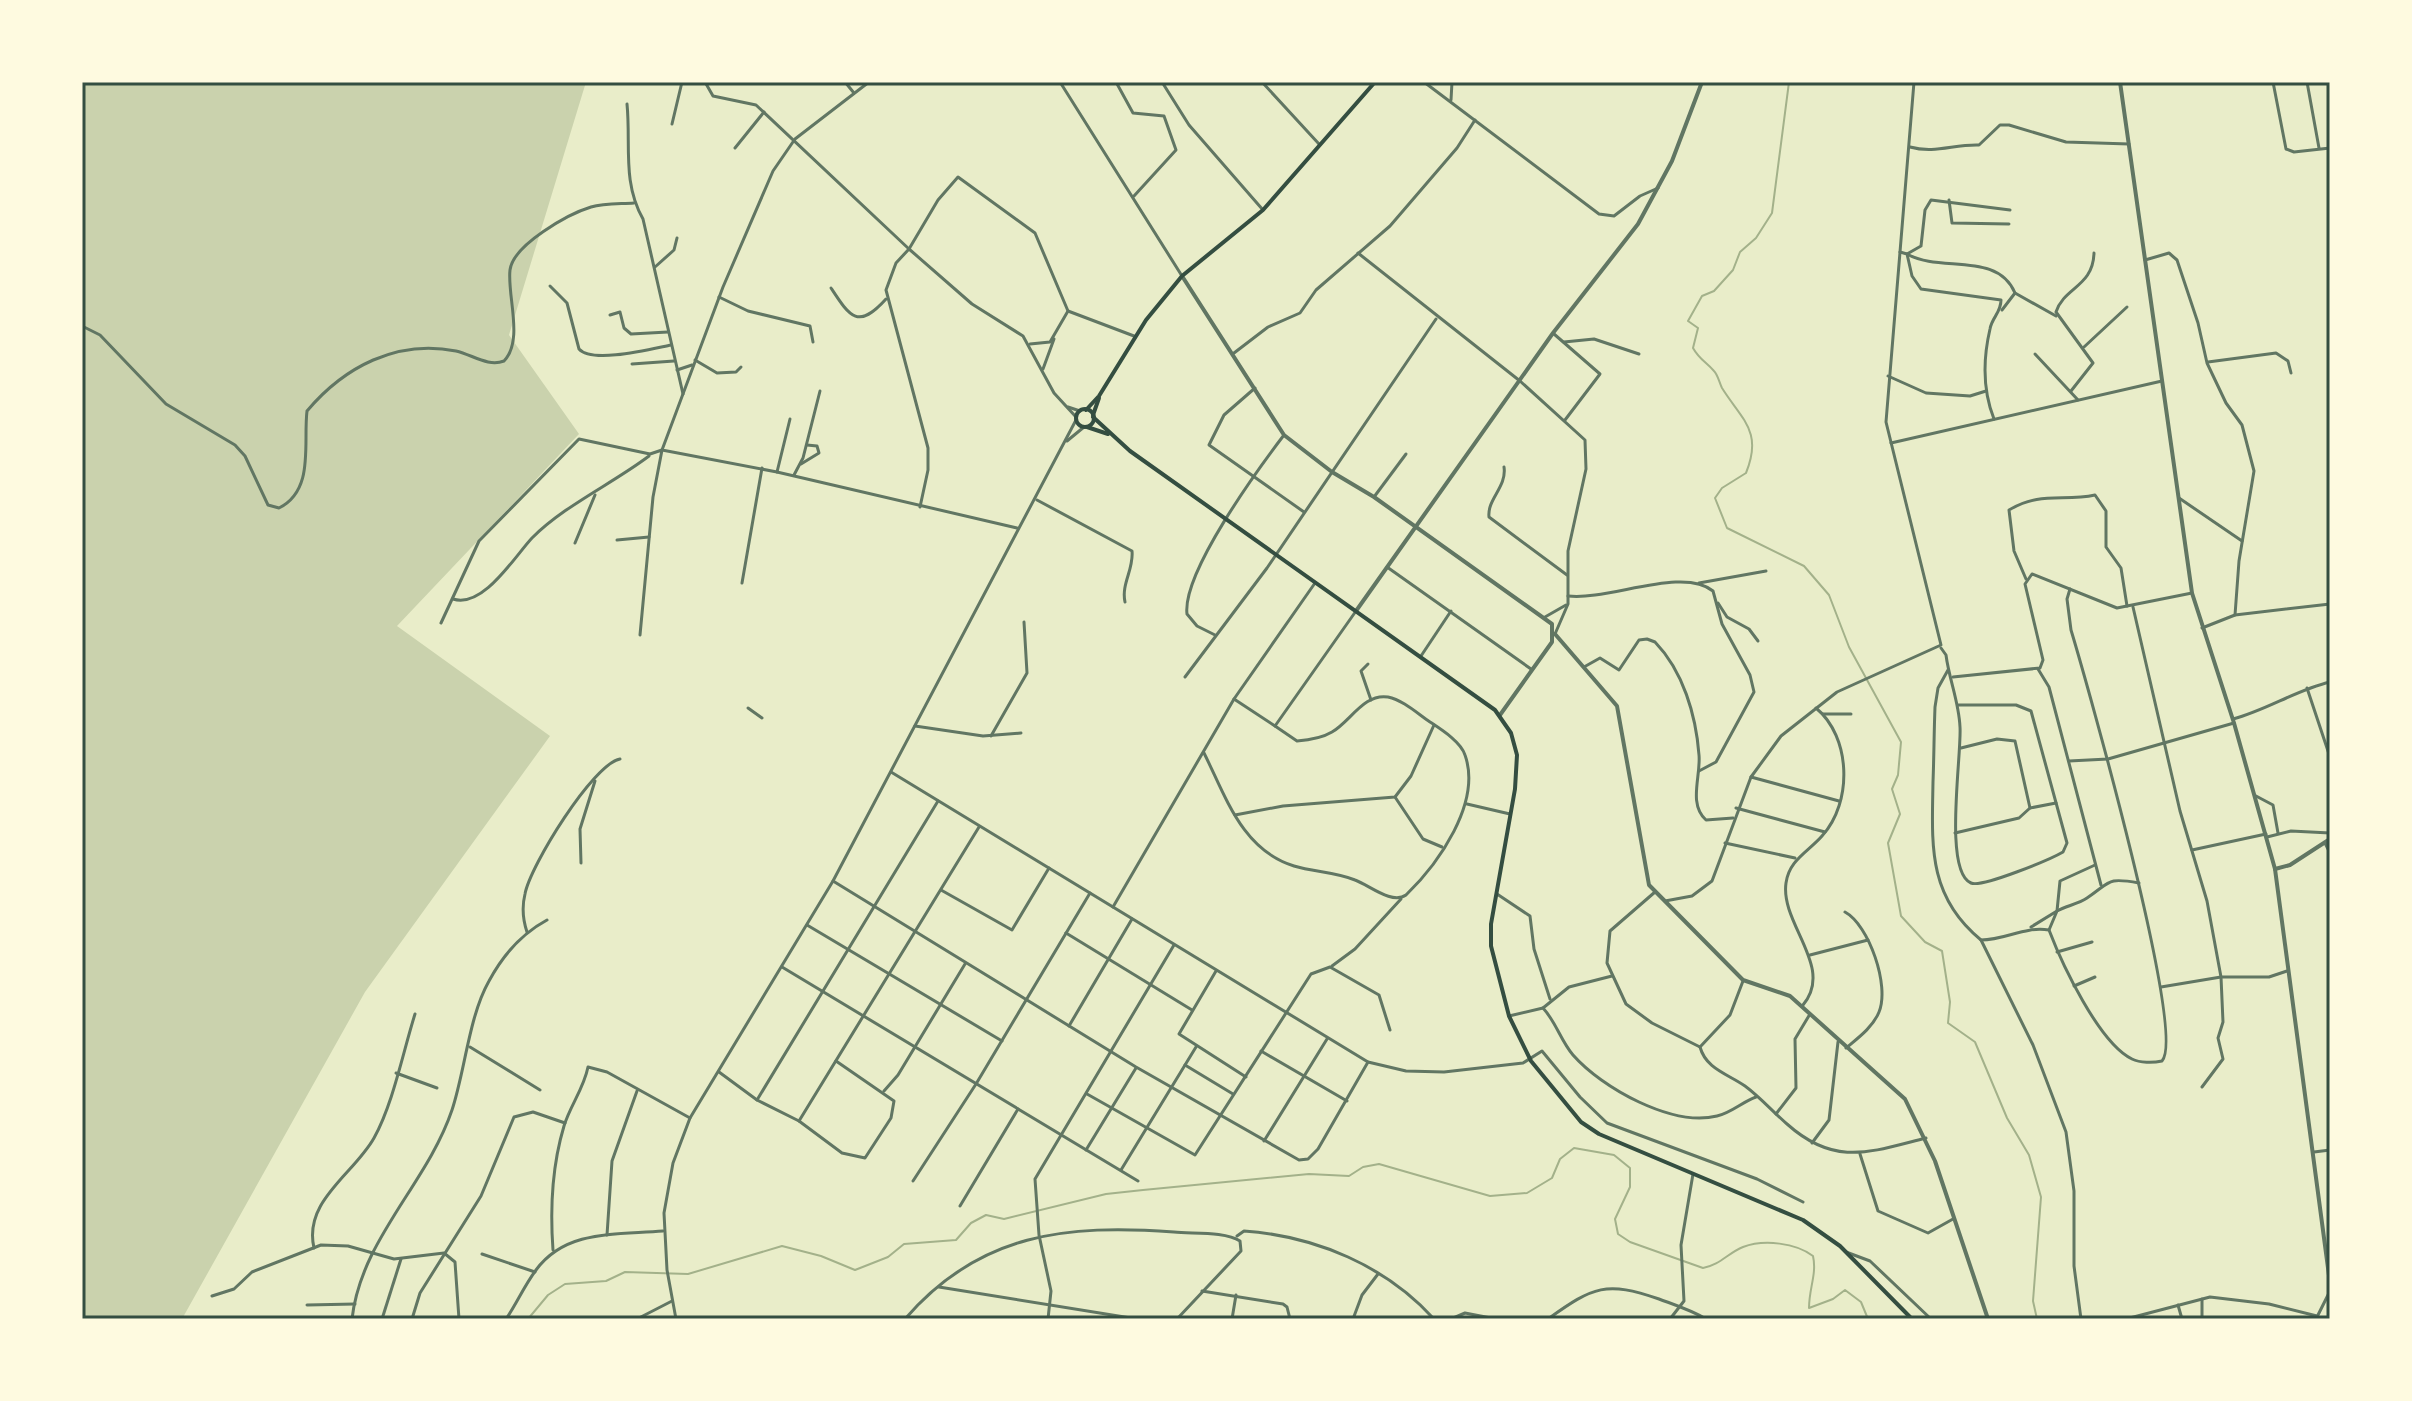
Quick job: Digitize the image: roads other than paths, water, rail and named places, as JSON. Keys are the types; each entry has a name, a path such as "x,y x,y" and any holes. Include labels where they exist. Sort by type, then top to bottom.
{"main road":[{"path":"1086,427 1099,396 1134,336 1182,276 1263,210 1375,82"},
{"path":"1099,396 1076,419 1086,427 1110,434"},
{"path":"1083,410 1110,434 1275,555 1500,715 1511,733 1517,755 1491,946 1509,1016 1531,1061 1581,1122 1599,1134 1785,1210 1846,1252 1912,1319"}],"street":[{"path":"672,124 682,82"},
{"path":"676,1319 664,1231 673,1163 690,1118 833,881 1037,500 1076,419 1054,393 1030,344 972,304 764,112 750,102 713,96 705,82"},
{"path":"845,82 854,93"},
{"path":"640,635 649,537 662,450 719,297 773,171 795,139 869,82"},
{"path":"1060,82 1284,435 1332,472 1374,497 1545,617 1555,634 1611,697 1620,715 1643,865 1655,892 1705,938 1743,980 1790,996 1803,1005 1838,1042 1905,1099 1926,1138 1988,1319"},
{"path":"1116,82 1133,113 1164,116 1176,150 1134,196"},
{"path":"1162,82 1189,125 1263,210"},
{"path":"1262,82 1321,145"},
{"path":"1424,82 1599,214 1614,216 1640,196 1658,188"},
{"path":"1451,100 1452,82"},
{"path":"1275,726 1307,685 1414,525 1553,333 1638,224 1687,127 1702,82"},
{"path":"1914,82 1886,422 1931,596 1940,647 1945,651 1958,705 1961,748 1955,833 1960,868 1965,878 1976,884 1989,882 2065,850 2067,843 2031,711 2016,705 1958,705"},
{"path":"2120,82 2192,593 2234,721 2275,869 2330,1280"},
{"path":"2273,82 2286,149 2294,152 2330,148"},
{"path":"2307,82 2319,148"},
{"path":"627,104 627,157 634,203 643,219 683,394"},
{"path":"735,148 764,112"},
{"path":"1234,353 1268,327 1300,313 1316,290 1390,226 1422,190 1475,120"},
{"path":"1910,147 1932,152 1955,145 1979,145 2000,125 2066,142 2129,144"},
{"path":"920,507 928,470 928,448 886,299 889,275 950,183 958,177 965,179 1035,233 1068,311 1134,336"},
{"path":"1907,254 1921,246 1929,201 1949,200 2010,210"},
{"path":"1949,200 1952,223 2009,224"},
{"path":"82,326 100,335 166,404 235,445 245,456 268,505 279,508 291,499 302,478 307,411 340,378 371,358 425,350 454,351 495,364 504,361 512,342 510,275 513,259 548,229 581,211 595,206 634,203"},
{"path":"655,267 674,250 677,238"},
{"path":"1900,252 1927,264 1986,267 2006,280 2015,293 2056,316 2084,347 2093,365 2071,391"},
{"path":"1358,253 1436,319 1520,381 1585,440 1587,459 1567,575 1568,604 1555,634 1500,715"},
{"path":"2056,316 2059,304 2089,275 2094,253"},
{"path":"2145,260 2169,253 2177,260 2198,323 2207,363 2226,403 2242,425 2252,460 2253,487 2235,615"},
{"path":"1907,254 1912,276 1921,289 1997,297 2001,302 2000,311"},
{"path":"550,286 567,303 579,349 584,355 598,357 671,345"},
{"path":"831,288 852,316 859,319 867,317 886,299"},
{"path":"1994,419 1986,391 1990,328 2015,293"},
{"path":"719,297 748,311 810,326 813,342"},
{"path":"2084,347 2127,307"},
{"path":"1043,369 1068,311"},
{"path":"610,315 620,312 624,328 631,334 668,332"},
{"path":"1185,677 1275,555 1436,319"},
{"path":"1553,333 1600,374 1565,420"},
{"path":"1030,344 1047,344 1056,336"},
{"path":"1564,342 1594,339 1639,354"},
{"path":"2207,363 2276,353 2288,361 2291,373"},
{"path":"2035,354 2078,400"},
{"path":"632,364 674,361"},
{"path":"694,362 717,373 736,372 741,367"},
{"path":"677,370 694,362"},
{"path":"1888,376 1926,393 1970,396 1986,391"},
{"path":"1891,443 2162,381"},
{"path":"1255,388 1224,415 1209,441 1213,449 1304,512"},
{"path":"794,475 807,445 820,391"},
{"path":"1065,405 1083,410"},
{"path":"777,472 790,419"},
{"path":"1067,441 1086,427"},
{"path":"1215,635 1197,626 1186,609 1191,589 1226,518 1284,435"},
{"path":"441,623 479,541 576,441 650,454"},
{"path":"801,464 819,453 817,446 807,445"},
{"path":"453,599 467,600 489,586 509,569 534,537 650,454 662,450 794,475 1019,529"},
{"path":"1374,497 1406,454"},
{"path":"1504,467 1505,478 1490,507 1489,517 1567,575"},
{"path":"742,583 762,468"},
{"path":"575,543 596,494"},
{"path":"2038,669 2043,660 2026,579 2014,551 2009,510 2051,496 2074,499 2098,495 2108,520 2106,547 2121,568 2127,608"},
{"path":"2179,498 2243,542"},
{"path":"1037,500 1132,551 1132,565 1125,584 1125,602"},
{"path":"617,540 649,537"},
{"path":"1387,567 1531,669"},
{"path":"1568,596 1589,598 1676,582 1699,583 1735,573 1766,571"},
{"path":"2026,579 2036,573 2110,606 2127,608 2192,593"},
{"path":"1113,907 1234,699 1315,583"},
{"path":"1699,583 1713,591 1727,617 1749,629 1758,641"},
{"path":"2070,589 2067,599 2071,630 2108,759 2110,779 2139,883 2161,987 2169,1048 2167,1056 2158,1062 2133,1060 2113,1045 2074,986 2049,930 2057,911 2058,884 2095,865"},
{"path":"1699,771 1716,762 1754,692 1750,675 1722,624 1718,603"},
{"path":"1545,617 1568,604"},
{"path":"2202,628 2235,615 2330,604"},
{"path":"2133,607 2191,850 2207,901 2221,977 2223,1022 2218,1038 2223,1059 2202,1087"},
{"path":"1421,656 1451,611"},
{"path":"991,736 1027,673 1024,622"},
{"path":"1584,667 1600,658 1619,670 1639,640 1655,642 1686,692 1700,756 1697,804 1703,818 1733,818"},
{"path":"1665,901 1692,896 1706,887 1736,808 1766,752 1815,707 1857,683 1940,647"},
{"path":"1368,664 1361,671 1371,700"},
{"path":"1952,678 1982,671 2038,669"},
{"path":"2038,669 2049,687 2101,885"},
{"path":"1948,670 1938,688 1935,707 1931,843 1936,869 1955,915 1981,940 2033,1045 2066,1132 2074,1191 2074,1266 2081,1319"},
{"path":"2069,761 2108,759 2165,742 2234,721 2307,688 2330,682"},
{"path":"2307,688 2329,754"},
{"path":"1087,1094 1195,1155 1304,980 1355,949 1401,899 1459,826 1467,804 1465,753 1434,725 1389,697 1371,700 1338,728 1319,738 1297,741 1234,699"},
{"path":"1803,1005 1813,985 1809,955 1786,897 1786,881 1797,858 1825,832 1840,801 1842,758 1834,727 1815,707"},
{"path":"748,708 762,718"},
{"path":"1823,714 1851,714"},
{"path":"1235,815 1395,797 1411,776 1434,725"},
{"path":"915,726 991,736 1021,733"},
{"path":"1961,748 1997,739 2015,741 2030,808"},
{"path":"1204,753 1248,837 1270,856 1297,867 1343,875 1401,899"},
{"path":"527,932 524,903 527,885 563,823 596,777 610,762 620,759"},
{"path":"891,772 1368,1062 1431,1072 1531,1061 1542,1051 1580,1097 1607,1123 1757,1179 1803,1202"},
{"path":"581,863 580,829 596,777"},
{"path":"1751,777 1840,801"},
{"path":"2256,796 2273,805 2278,833"},
{"path":"1395,797 1423,839 1442,847"},
{"path":"757,1100 938,801"},
{"path":"1955,833 2019,818 2030,808 2056,803"},
{"path":"1467,804 1511,814"},
{"path":"1736,808 1825,832"},
{"path":"799,1121 980,826"},
{"path":"2191,850 2278,833 2330,833"},
{"path":"2275,869 2290,865 2328,841 2330,853"},
{"path":"1725,843 1797,858"},
{"path":"941,890 1012,930 1049,868"},
{"path":"1981,940 1996,939 2031,927 2085,899 2101,885 2118,880 2139,883"},
{"path":"833,881 1171,1088 1299,1160 1308,1159 1347,1101 1368,1062"},
{"path":"1655,892 1610,931 1606,950 1612,976 1631,1009 1700,1047 1712,1067 1756,1097 1812,1143 1832,1151 1860,1154 1926,1138"},
{"path":"913,1181 976,1084 1090,893"},
{"path":"1497,894 1530,916 1534,949 1550,999"},
{"path":"1845,912 1861,924 1882,993 1880,1010 1863,1034 1846,1048"},
{"path":"1069,1026 1132,919"},
{"path":"352,1319 373,1253 386,1226 416,1186 439,1141 487,984 527,932 547,920"},
{"path":"807,925 1002,1041"},
{"path":"2031,927 2049,930"},
{"path":"1066,933 1192,1010"},
{"path":"1809,955 1868,940"},
{"path":"2057,952 2092,942"},
{"path":"1048,1319 1050,1305 1034,1186 1060,1134 1087,1094 1174,945"},
{"path":"884,1091 915,1047 966,962"},
{"path":"782,967 1138,1181"},
{"path":"1330,967 1379,995 1390,1030"},
{"path":"1216,970 1179,1034 1246,1077"},
{"path":"2161,987 2221,977 2257,978 2287,971"},
{"path":"1509,1016 1543,1008 1550,999 1569,987 1612,976"},
{"path":"2074,986 2095,977"},
{"path":"1700,1047 1730,1015 1743,980"},
{"path":"1543,1008 1576,1058 1617,1089 1647,1106 1680,1115 1714,1117 1756,1097"},
{"path":"314,1248 313,1220 335,1184 374,1138 415,1014"},
{"path":"1776,1114 1796,1088 1795,1039 1810,1014"},
{"path":"1264,1141 1328,1038"},
{"path":"1812,1143 1829,1120 1838,1042"},
{"path":"1121,1170 1197,1046"},
{"path":"470,1047 540,1090"},
{"path":"1261,1051 1347,1101"},
{"path":"719,1072 757,1100 799,1121 842,1153 865,1158 894,1108 894,1101 884,1091 836,1061"},
{"path":"1185,1065 1234,1095"},
{"path":"553,1250 553,1185 565,1123 588,1067 607,1072 690,1118"},
{"path":"1086,1150 1136,1067"},
{"path":"396,1073 437,1088"},
{"path":"607,1235 612,1161 637,1090"},
{"path":"960,1206 1018,1109"},
{"path":"412,1319 420,1293 481,1196 514,1117 533,1112 565,1123"},
{"path":"2311,1153 2330,1150"},
{"path":"1860,1154 1878,1211 1928,1233 1953,1219"},
{"path":"1683,1307 1681,1245 1693,1174"},
{"path":"905,1319 937,1286 986,1253 1039,1235 1120,1229 1236,1237 1244,1231 1298,1239 1342,1253 1379,1272 1406,1291 1434,1319"},
{"path":"506,1319 535,1272 553,1250 579,1239 664,1231"},
{"path":"1177,1319 1241,1251 1242,1244 1236,1237"},
{"path":"212,1296 234,1289 252,1272 314,1248 348,1246 401,1259 444,1253 455,1262 459,1319"},
{"path":"1846,1252 1870,1261 1931,1319"},
{"path":"482,1254 535,1272"},
{"path":"382,1319 401,1259"},
{"path":"1353,1319 1362,1295 1379,1272"},
{"path":"937,1286 1137,1319"},
{"path":"1548,1319 1606,1287 1628,1287 1704,1318"},
{"path":"1202,1291 1283,1304 1290,1319"},
{"path":"2126,1319 2202,1298 2269,1304 2317,1318 2330,1291"},
{"path":"1232,1319 1236,1295"},
{"path":"2202,1298 2202,1319"},
{"path":"637,1319 672,1301"},
{"path":"307,1305 355,1304"},
{"path":"2178,1305 2182,1319"},
{"path":"1670,1319 1683,1307"},
{"path":"1451,1319 1465,1313 1496,1319"}],"waterway":[{"path":"1789,82 1772,213 1756,238 1740,252 1733,270 1714,291 1702,296 1688,321 1698,328 1693,348 1715,373 1751,436 1751,459 1746,473 1722,488 1715,498 1727,528 1804,566 1829,595 1849,647 1901,742 1898,775 1892,789 1900,814 1888,843 1901,916 1925,942 1942,951 1950,1002 1948,1023 1975,1042 2007,1118 2029,1155 2041,1197 2033,1301 2037,1319"},
{"path":"528,1319 548,1295 565,1284 606,1281 625,1272 688,1274 782,1246 821,1256 855,1270 888,1257 904,1244 956,1240 971,1223 986,1215 1004,1219 1106,1194 1309,1174 1349,1176 1363,1167 1379,1164 1490,1196 1527,1193 1552,1178 1560,1159 1574,1148 1614,1155 1630,1168 1630,1187 1615,1219 1618,1234 1630,1242 1703,1268 1751,1245 1789,1245 1813,1256 1809,1308 1833,1299 1845,1290 1861,1302 1868,1319"}]}
